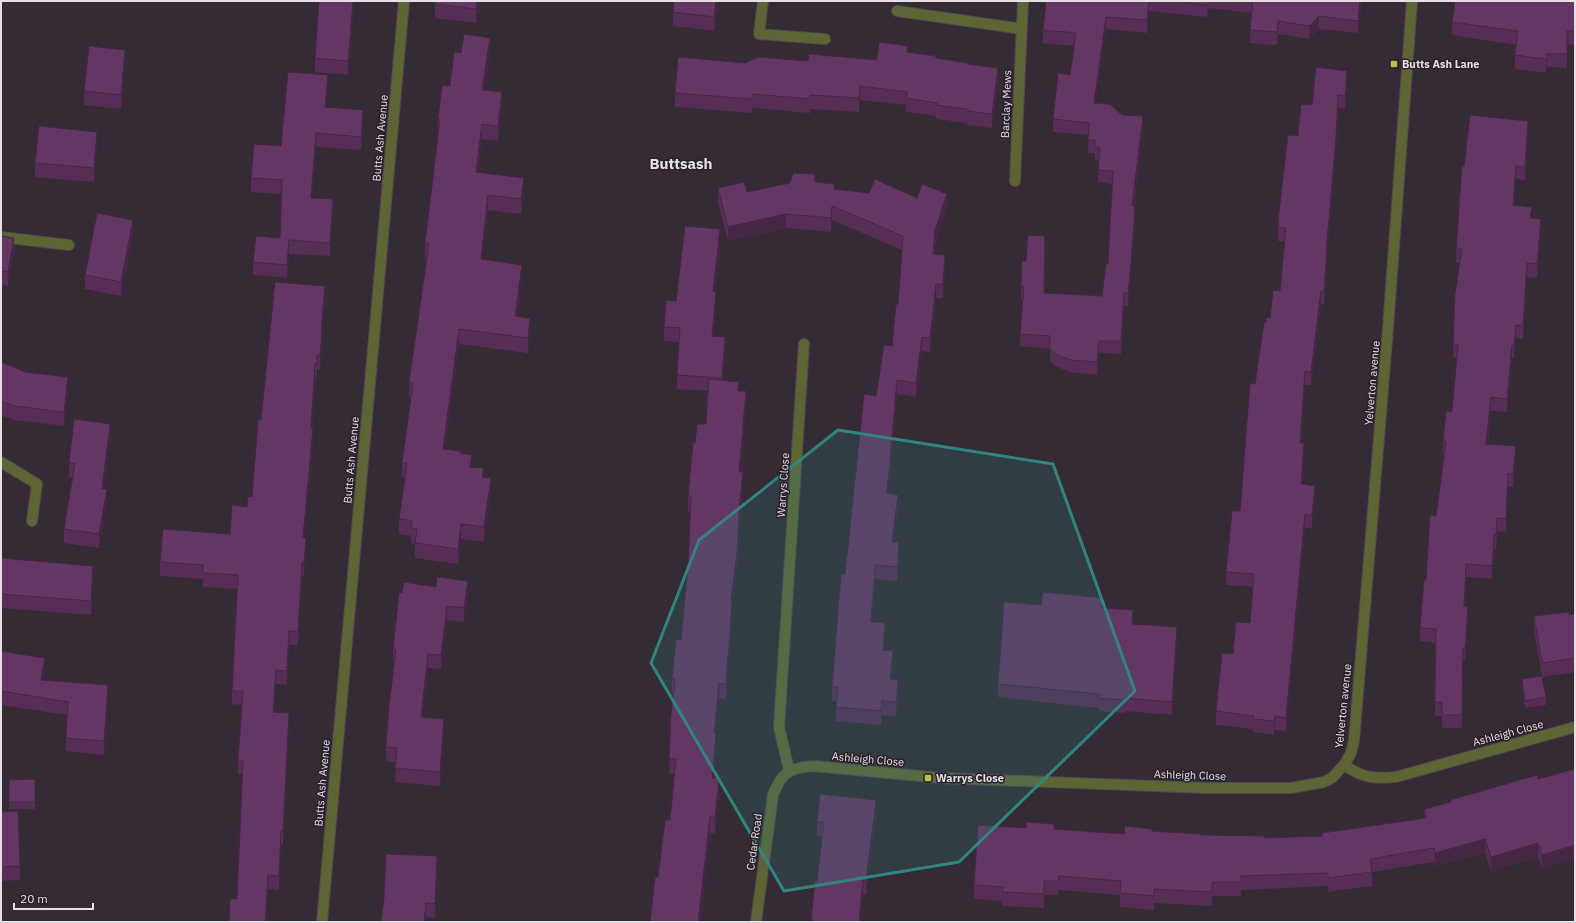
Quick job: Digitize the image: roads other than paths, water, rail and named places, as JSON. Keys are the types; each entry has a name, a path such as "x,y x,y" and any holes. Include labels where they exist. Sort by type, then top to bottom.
{"street":[{"name":"Butts Ash Avenue","path":"322,922 404,1"},
{"path":"763,1 759,34 825,39"},
{"name":"Barclay Mews","path":"1015,181 1023,1"},
{"name":"Yelverton avenue","path":"1344,766 1351,753 1355,733 1388,336 1412,1"},
{"path":"897,11 1022,29"},
{"path":"1,237 69,244"},
{"name":"Warrys Close","path":"790,770 779,727 804,344"},
{"path":"1,462 37,484 32,521"},
{"name":"Ashleigh Close","path":"790,770 793,768 813,766 941,778 1206,788 1291,788 1324,782 1340,772 1344,766 1354,773 1367,777 1378,779 1396,777 1575,727"},
{"name":"Cedar Road","path":"756,922 773,796 780,779 790,770"}],"place":[{"name":"Butts Ash Lane","path":"1394,64"},
{"name":"Warrys Close","path":"928,778"}],"district":[{"name":"Buttsash","path":"681,164"}]}
